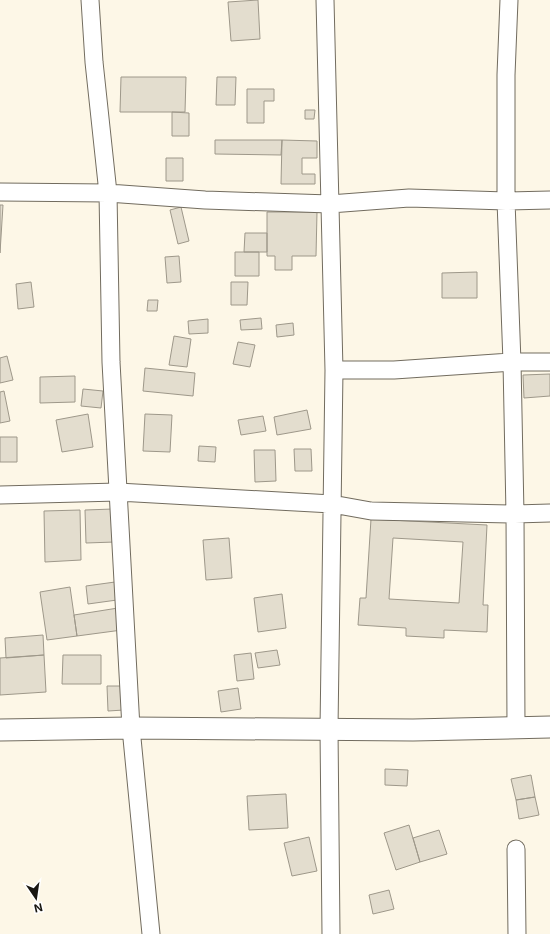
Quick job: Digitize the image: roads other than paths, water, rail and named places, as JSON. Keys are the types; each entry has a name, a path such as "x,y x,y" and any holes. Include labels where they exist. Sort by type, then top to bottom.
{"main road":[{"path":"0,730 131,728 413,730 550,727"}],"street":[{"path":"90,0 94,62 108,193 111,362 131,728 151,934"},
{"path":"325,0 334,370 329,729 331,934"},
{"path":"510,0 506,74 506,201 512,362 515,514 516,728"},
{"path":"0,192 108,193 205,200 330,204 409,198 506,201 550,200"},
{"path":"334,370 394,370 512,362 550,362"},
{"path":"0,495 118,492 332,504 371,511 515,514 550,513"},
{"path":"516,849 517,934"}]}
